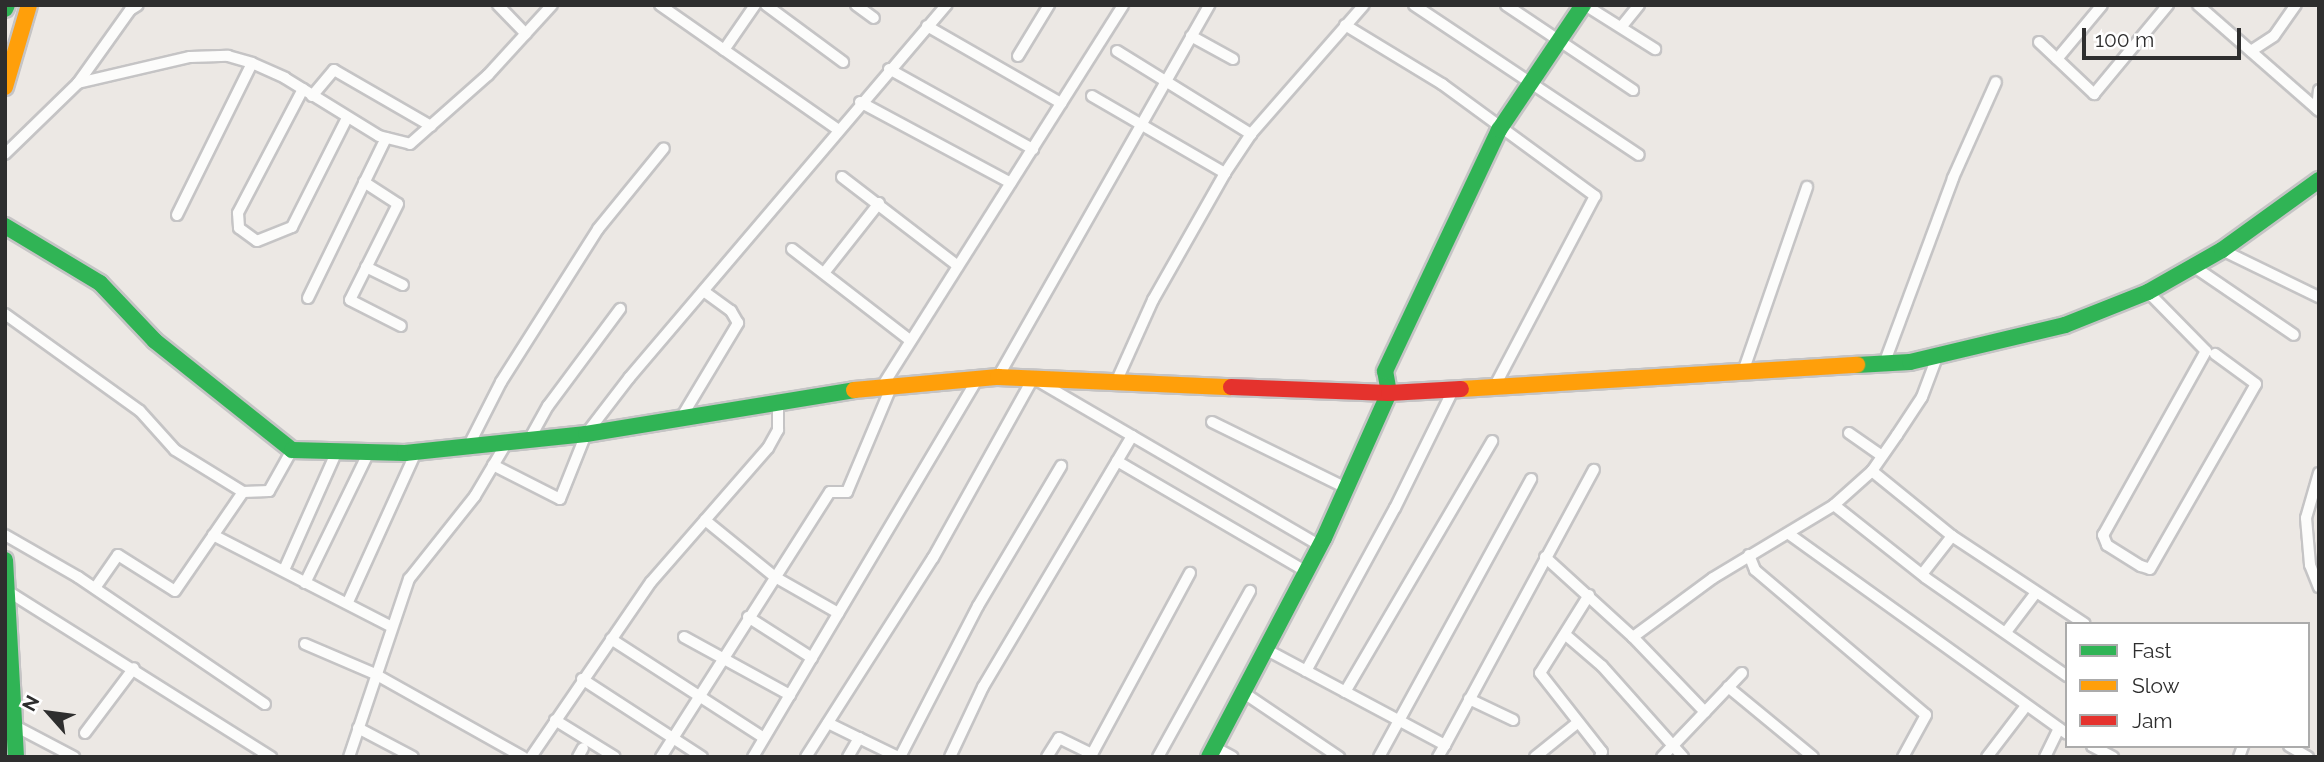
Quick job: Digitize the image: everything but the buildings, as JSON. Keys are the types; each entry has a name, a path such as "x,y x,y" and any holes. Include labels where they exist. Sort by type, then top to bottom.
{"street":[{"path":"5,87 29,5"},
{"path":"5,154 78,83 130,10 138,5"},
{"path":"498,5 526,34"},
{"path":"78,83 190,57 228,56 252,64 308,93 347,118 386,138 410,144 488,75 552,5"},
{"path":"660,5 837,129"},
{"path":"724,50 755,5"},
{"path":"766,5 843,62"},
{"path":"856,5 874,18"},
{"path":"493,466 559,499 586,434 837,129 946,5"},
{"path":"1018,55 1049,5"},
{"path":"661,757 722,657 830,492 846,492 888,385 911,341 1123,5"},
{"path":"998,377 1209,5"},
{"path":"1117,380 1153,300 1225,173 1251,134 1364,5"},
{"path":"1414,5 1639,155"},
{"path":"1506,5 1633,90"},
{"path":"1233,757 1211,752 1320,546 1389,393 1385,371 1499,130 1584,5 1622,26 1655,49"},
{"path":"1622,26 1639,5"},
{"path":"2057,59 2102,5"},
{"path":"2198,5 2318,110"},
{"path":"2251,51 2274,36 2296,5"},
{"path":"2039,42 2094,94 2167,6"},
{"path":"1345,25 1442,84 1499,130 1595,196 1495,386"},
{"path":"927,26 1061,103"},
{"path":"1191,36 1233,59"},
{"path":"1117,51 1251,134"},
{"path":"177,215 252,64"},
{"path":"889,69 1032,149"},
{"path":"347,118 292,227 257,241 239,228 239,213 308,93 334,70 431,126"},
{"path":"1884,364 1953,178 1996,82"},
{"path":"2318,110 2319,90"},
{"path":"1092,96 1225,173"},
{"path":"860,102 1011,183"},
{"path":"308,298 386,138"},
{"path":"468,446 501,382 598,229 664,148"},
{"path":"842,177 958,266"},
{"path":"5,226 100,283 155,341 292,450 416,452 586,434 888,385 998,377 1208,382 1294,392 1389,393 1884,364 1937,357 2065,325 2148,292 2222,250 2319,180"},
{"path":"364,182 398,204 350,300 401,326"},
{"path":"1743,372 1807,187"},
{"path":"824,273 879,203"},
{"path":"792,248 911,341"},
{"path":"2222,250 2319,297"},
{"path":"2193,266 2294,335"},
{"path":"366,267 402,285"},
{"path":"681,418 738,323 731,311 703,291"},
{"path":"2148,292 2206,351 2104,535 2107,545 2150,569 2256,384 2215,354"},
{"path":"529,440 548,405 620,309"},
{"path":"5,314 140,411 175,450 243,492 269,491 292,450"},
{"path":"1633,637 1749,555 1789,534 1834,505 1872,471 1922,397 1937,357"},
{"path":"1033,378 1320,546"},
{"path":"806,757 933,558 1033,378"},
{"path":"753,757 976,379"},
{"path":"1306,671 1395,508 1454,388"},
{"path":"531,757 651,582 768,448 778,430 778,402"},
{"path":"1212,422 1346,488"},
{"path":"1849,433 1882,456"},
{"path":"954,755 983,687 1132,436"},
{"path":"1345,692 1492,441"},
{"path":"349,757 409,579 493,466 507,442"},
{"path":"284,570 337,451"},
{"path":"305,583 369,452"},
{"path":"348,602 416,452"},
{"path":"1117,461 1307,572"},
{"path":"828,723 899,757 978,606 1061,466"},
{"path":"1438,757 1594,470"},
{"path":"1872,471 1952,536 2035,594 2082,622"},
{"path":"2319,473 2316,499 2306,518 2306,539 2319,587"},
{"path":"1379,757 1396,719 1531,479"},
{"path":"95,589 118,555 175,591 243,492"},
{"path":"1834,505 1923,573 2065,675"},
{"path":"705,520 775,577 838,613"},
{"path":"1789,534 1861,581 2063,731 2045,757"},
{"path":"5,535 95,589 265,704"},
{"path":"213,535 348,602 392,627"},
{"path":"1923,573 1952,536"},
{"path":"1749,555 1755,570 1926,715 1903,757"},
{"path":"1545,557 1633,637 1705,712"},
{"path":"5,560 9,592 16,757"},
{"path":"1047,757 1059,738 1092,754 1190,573"},
{"path":"1158,757 1250,591"},
{"path":"9,592 134,668 211,723 271,757"},
{"path":"2006,632 2035,594"},
{"path":"1589,595 1567,636 1540,673 1602,752 1600,757"},
{"path":"748,617 812,658"},
{"path":"1567,636 1602,666 1683,757"},
{"path":"684,637 790,695"},
{"path":"611,639 697,698 764,738"},
{"path":"305,644 376,674 523,757"},
{"path":"1267,649 1445,745"},
{"path":"85,733 134,668"},
{"path":"1662,757 1742,673"},
{"path":"582,679 671,740 702,757"},
{"path":"1728,687 1813,757"},
{"path":"1244,693 1339,757"},
{"path":"1469,699 1513,720"},
{"path":"1987,757 2026,706"},
{"path":"555,720 615,757"},
{"path":"1535,757 1577,723"},
{"path":"15,726 74,757"},
{"path":"358,728 413,757"},
{"path":"848,757 859,738"},
{"path":"2292,748 2308,757"}],"traffic: fast":[{"path":"5,9 7,5"},
{"path":"1209,757 1324,538 1389,393 1385,371 1499,130 1583,5"},
{"path":"1857,365 1910,362 2065,325 2148,292 2222,250 2319,180"},
{"path":"5,226 100,283 155,341 292,450 405,453 586,434 854,390"},
{"path":"5,560 16,757"}],"traffic: slow":[{"path":"5,87 29,5"},
{"path":"1461,389 1857,365"},
{"path":"854,390 998,377 1231,387"}],"traffic: jam":[{"path":"1231,387 1389,393 1461,389"}]}
